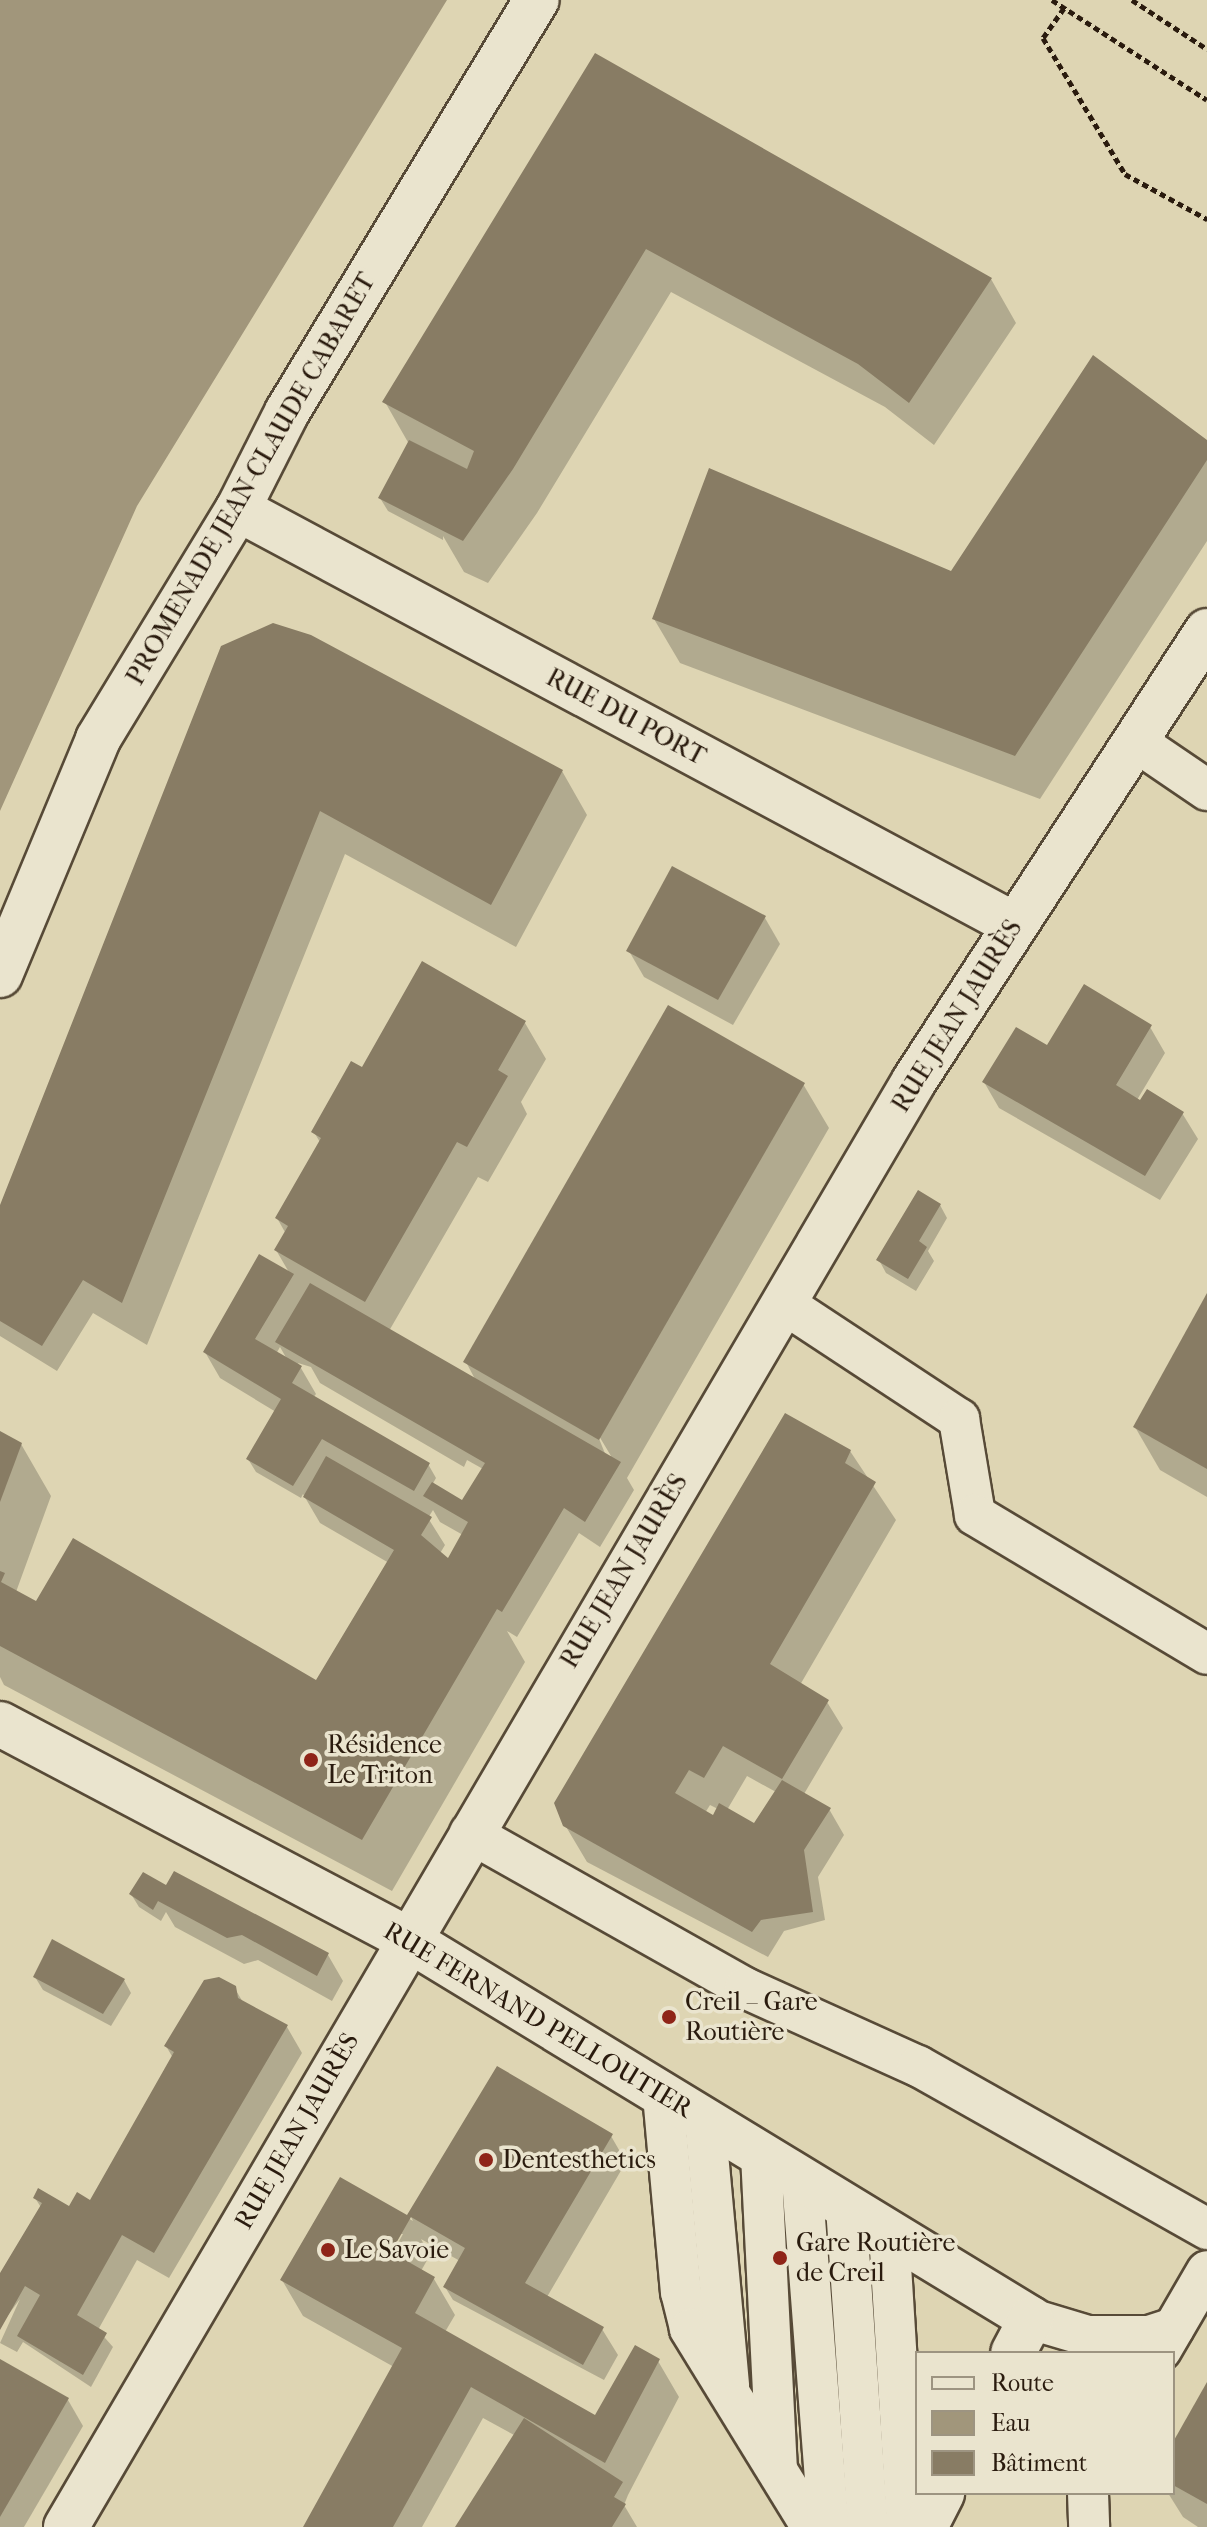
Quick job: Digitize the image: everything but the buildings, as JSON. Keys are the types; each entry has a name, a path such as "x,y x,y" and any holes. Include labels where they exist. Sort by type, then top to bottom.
{"street":[{"name":"PROMENADE JEAN-CLAUDE CABARET","path":"0,975 98,739 238,509 287,412 537,0"},
{"name":"RUE DU PORT","path":"238,509 1015,925"},
{"name":"RUE JEAN JAURÈS","path":"66,2527 783,1303 1015,925 1207,631"},
{"name":"RUE FERNAND PELLOUTIER","path":"0,1724 409,1940 889,2233 1029,2342"},
{"path":"925,2527 941,2495"}],"lane":[{"path":"1135,741 1207,790"},
{"path":"783,1303 959,1419 975,1515 1207,1654"},
{"path":"470,1833 745,1988 918,2066 1207,2229"},
{"path":"663,2095 684,2311 729,2394 812,2527"},
{"path":"705,2121 729,2394"},
{"path":"761,2155 777,2470"},
{"path":"802,2180 829,2527"},
{"path":"846,2207 868,2527"},
{"path":"889,2233 907,2527"},
{"path":"1029,2342 1088,2336 1149,2336 1166,2340 1207,2271"},
{"path":"1088,2495 1089,2527"}],"path":[{"path":"1052,0 1207,100"},
{"path":"1132,0 1207,49"},
{"path":"1064,8 1043,38 1125,174 1207,219"}],"water":[{"path":"0,0 447,0 137,506 0,811"}],"place":[{"name":"Résidence Le Triton","path":"311,1760"},
{"name":"Creil – Gare Routière","path":"669,2017"},
{"name":"Dentesthetics","path":"486,2160"},
{"name":"Le Savoie","path":"328,2250"},
{"name":"Gare Routière de Creil","path":"780,2258"}]}
